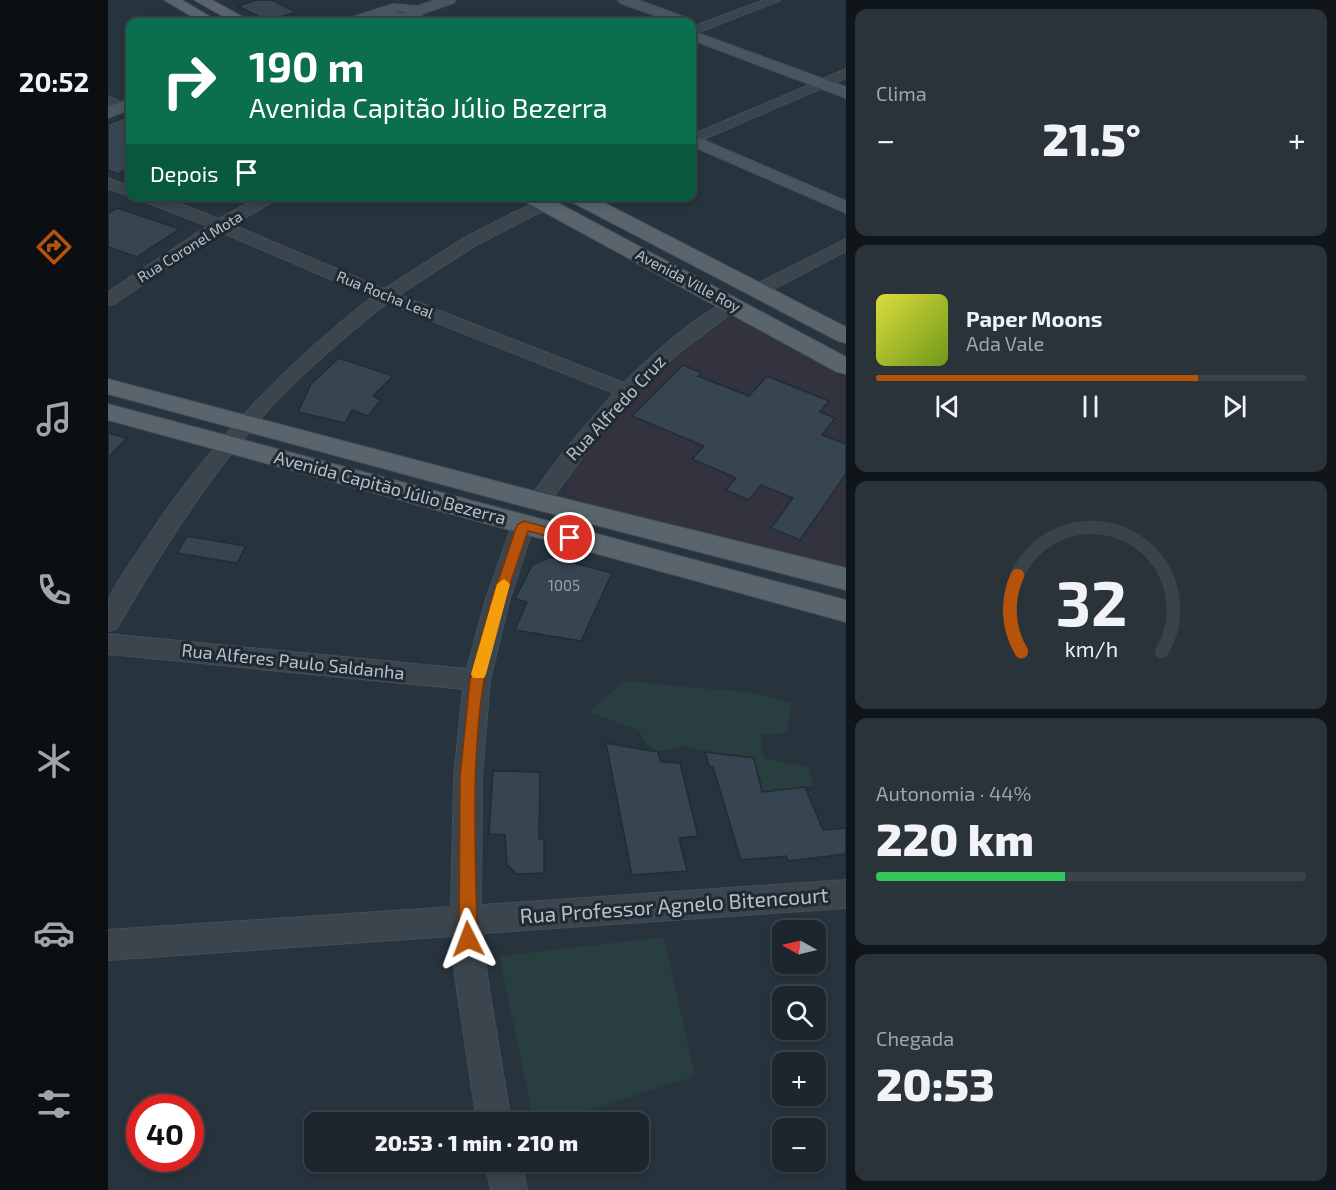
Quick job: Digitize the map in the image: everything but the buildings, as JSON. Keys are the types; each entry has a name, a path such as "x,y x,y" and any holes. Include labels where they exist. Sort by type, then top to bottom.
{"main road":[{"path":"171,0 204,18"},
{"path":"201,0 236,18"},
{"path":"365,0 382,11 412,12"},
{"path":"362,18 382,11 412,12 449,0"},
{"path":"619,2 652,18"},
{"path":"619,2 672,18"},
{"path":"696,31 836,80 846,93"},
{"path":"109,105 126,98"},
{"path":"109,105 126,104"},
{"path":"696,142 846,208"},
{"path":"696,152 846,219"},
{"name":"Avenida Ville Roy","path":"536,201 846,366"},
{"name":"Avenida Ville Roy","path":"585,201 846,336"},
{"name":"Avenida Capitão Júlio Bezerra","path":"108,386 539,501 846,579"},
{"name":"Avenida Capitão Júlio Bezerra","path":"108,412 846,611"}],"street":[{"path":"696,29 775,0"},
{"path":"696,138 836,80"},
{"path":"108,183 126,190"},
{"name":"Rua Rocha Leal","path":"157,201 220,225 384,296 627,391"},
{"name":"Rua Coronel Mota","path":"108,300 220,225 265,201"},
{"path":"108,622 182,505 227,444 309,359 384,296 536,201"},
{"path":"758,290 846,244"},
{"name":"Rua Alfredo Cruz","path":"539,501 569,457 627,391 691,332 733,305"},
{"path":"492,1112 471,976 466,920 468,777 477,680 497,602 524,525"},
{"name":"Rua Alferes Paulo Saldanha","path":"108,644 477,680"},
{"name":"Rua Professor Agnelo Bitencourt","path":"108,945 846,894"},
{"path":"505,1172 509,1190"}],"shaded area":[{"path":"725,317 744,320 845,377 845,569 590,504 567,494 566,476 596,435 634,393 696,335"}],"green space":[{"path":"624,681 746,692 791,702 787,733 760,735 764,758 808,767 814,786 764,792 754,758 705,752 686,745 658,752 645,743 639,730 589,712"},
{"path":"664,937 695,1076 585,1112 532,1112 499,956"}],"slow traffic":[{"path":"479,674 497,602 504,584"}],"route":[{"path":"468,939 466,920 468,777 477,680 497,602 524,525 570,538"}]}
